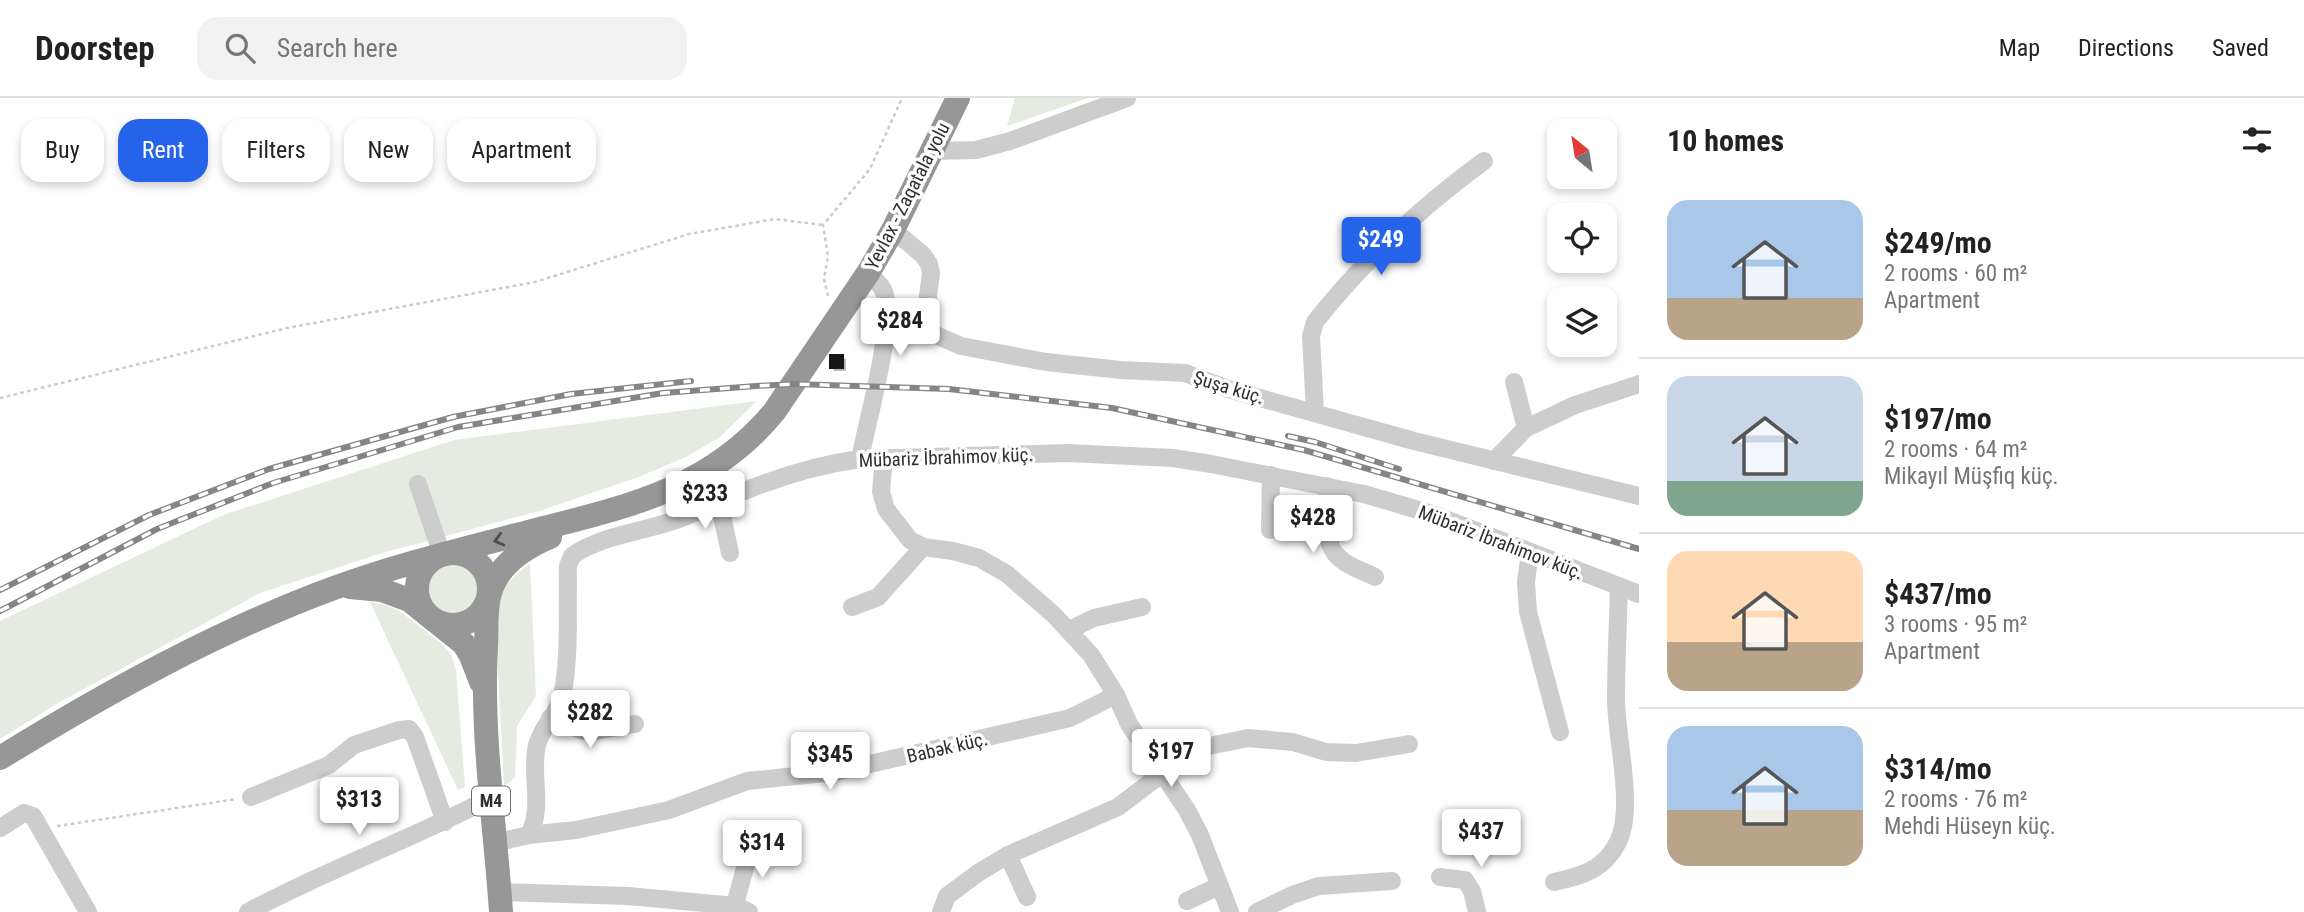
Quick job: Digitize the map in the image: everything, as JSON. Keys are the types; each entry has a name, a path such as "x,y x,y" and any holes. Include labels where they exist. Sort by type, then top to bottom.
{"highway":[{"name":"Yevlax - Zaqatala yolu","path":"613,510 706,473 758,432 869,273 893,230 957,98"},
{"path":"0,758 179,657 283,608 386,570 613,510"},
{"path":"483,690 489,595 488,578 480,564 467,555 442,555 424,569 418,583 422,607 433,618 448,624 464,623 483,609 489,595 503,569 523,550 613,510"},
{"path":"335,588 366,587 409,600 464,644 483,690"},
{"name":"M4","path":"483,690 500,902"}],"street":[{"path":"932,151 976,150 1010,141 1126,98"},
{"path":"1315,412 1311,336 1315,321 1409,219 1484,161"},
{"name":"Şuşa küç.","path":"893,230 923,255 929,264 931,272 925,319 928,329 961,346 1046,362 1185,373 1228,389 1494,461 1639,496"},
{"path":"860,458 878,377 886,313 886,296 869,273"},
{"path":"1514,382 1527,428"},
{"path":"1494,461 1527,428 1575,405 1639,384"},
{"name":"Mübariz İbrahimov küç.","path":"529,835 537,814 537,747 559,704 564,682 568,566 572,556 600,542 698,512 799,471 860,458 1068,453 1173,458 1364,494 1435,515 1639,594"},
{"path":"884,458 881,492 886,509 910,540 923,547 979,558 1007,575 1069,630 1091,655 1116,695 1129,724 1200,835 1230,912"},
{"path":"1270,475 1270,530"},
{"path":"418,484 442,555"},
{"path":"1327,486 1330,544 1333,553 1375,578"},
{"path":"719,502 730,553"},
{"path":"852,607 878,597 923,547"},
{"path":"1530,552 1525,582 1528,612 1560,732"},
{"path":"1554,882 1584,875 1604,862 1619,840 1626,810 1616,699 1619,586"},
{"path":"1069,630 1105,614 1142,607"},
{"name":"Babək küç.","path":"529,835 576,830 687,806 747,781 835,772 1012,732 1070,718 1116,695"},
{"path":"550,718 583,731 635,724"},
{"path":"251,797 329,765 354,745 409,729 415,737 445,822"},
{"path":"942,912 947,896 958,885 1008,855 1118,807 1184,757 1209,746 1248,738 1293,742 1326,752 1356,753 1409,744"},
{"path":"247,912 348,862 445,822 491,798"},
{"path":"0,828 24,813 33,816 88,912"},
{"path":"494,843 529,835"},
{"path":"500,902 628,896 739,910 754,835"},
{"path":"1008,855 1027,897"},
{"path":"1440,877 1465,880 1472,891 1477,912"},
{"path":"1258,912 1292,895 1319,886 1392,881"},
{"path":"1187,901 1220,886"}],"path":[{"path":"839,318 824,279 828,256 823,225 870,169 902,98"},
{"path":"0,398 287,328 535,282 689,234 775,219 823,225"},
{"path":"40,828 251,797"}],"shaded area":[{"path":"1015,98 1088,98 1007,126"},
{"path":"757,401 720,437 686,457 636,478 539,511 379,554 260,593 58,703 0,739 0,621 223,515 454,440"},
{"path":"455,563 474,570 481,589 474,608 455,615 436,608 429,589 436,570"},
{"path":"530,563 536,696 517,726 515,778 504,786 495,614 507,585"},
{"path":"370,602 401,612 450,653 456,669 465,787 458,790"}],"building":[{"path":"829,354 844,354 844,369 829,369"}],"railway":[{"path":"0,590 149,515 269,469 453,417 571,394 691,381"},
{"path":"0,611 157,529 273,483 458,427 663,393 794,384 949,389 1112,408 1304,450 1639,549"},
{"path":"1288,436 1399,469"}]}
